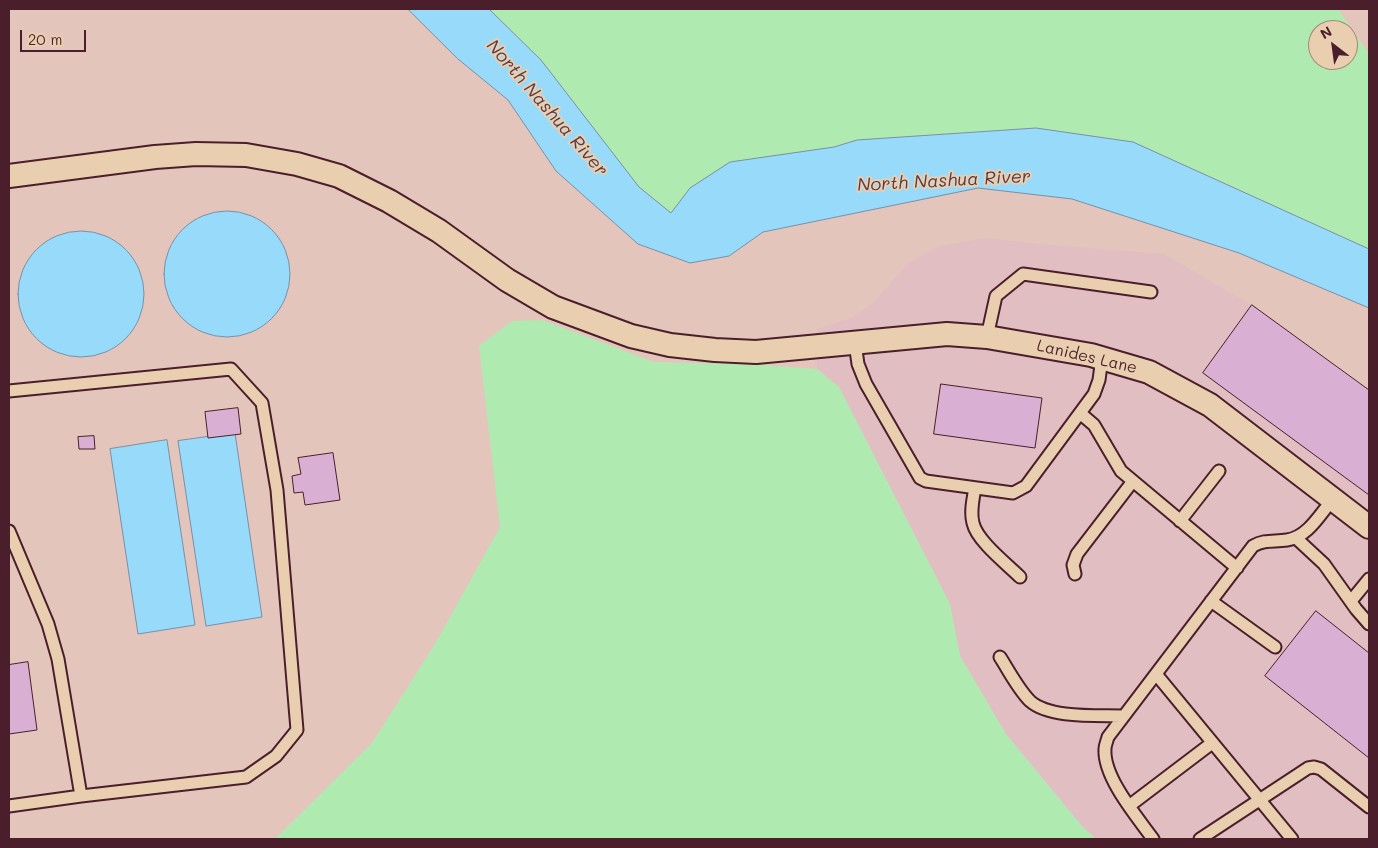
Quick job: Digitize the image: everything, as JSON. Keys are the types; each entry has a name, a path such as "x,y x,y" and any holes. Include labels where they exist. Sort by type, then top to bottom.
{"street":[{"name":"Lanides Lane","path":"9,176 155,157 196,154 246,156 297,164 339,176 389,201 439,231 507,280 553,307 631,336 662,343 715,350 756,352 948,334 987,337 1091,355 1149,372 1210,404 1369,526"}],"lane":[{"path":"987,337 996,296 1023,274 1151,292"},
{"path":"855,343 858,364 866,384 920,478 926,481 1013,492 1026,486 1080,413 1097,386 1102,358"},
{"path":"9,391 232,369 262,403 277,490 297,730 276,756 246,777 9,806"},
{"path":"1080,413 1094,425 1121,471 1236,568"},
{"path":"1180,520 1219,471"},
{"path":"1075,574 1073,565 1077,554 1132,481"},
{"path":"975,488 972,513 976,532 1020,577"},
{"path":"1153,839 1121,795 1108,767 1105,750 1108,737 1253,546 1261,542 1296,538 1304,534 1333,499"},
{"path":"9,531 48,624 58,658 81,796"},
{"path":"1296,538 1324,564 1369,624"},
{"path":"1351,601 1369,579"},
{"path":"1211,601 1275,647"},
{"path":"1000,657 1031,702 1045,710 1060,713 1124,716"},
{"path":"1156,674 1292,839"},
{"path":"1129,806 1212,742"},
{"path":"1200,839 1308,768 1321,769 1369,807"}],"shaded area":[{"path":"985,238 1164,254 1252,305 1369,390 1369,839 1096,839 1081,825 1006,734 960,656 950,604 839,387 817,369 817,329 854,317 876,300 908,263 940,246"}],"green space":[{"path":"489,9 1338,9 1346,20 1308,20 1308,70 1358,70 1358,38 1369,54 1369,249 1133,142 1036,128 857,140 690,188 671,213 639,187 541,60"},
{"path":"542,320 654,362 763,365 817,369 839,387 950,604 960,656 1006,734 1081,825 1096,839 275,839 372,743 435,644 500,527 479,346 512,321"}],"water":[{"name":"North Nashua River","path":"408,9 489,9 541,60 639,187 671,213 690,188 730,162 834,147 857,140 1036,128 1133,142 1369,249 1369,308 1239,253 1072,199 978,188 763,232 729,256 690,263 638,244 556,171 508,100 458,59"},
{"path":"227,211 251,216 271,230 285,250 290,274 285,298 271,318 251,332 227,337 203,332 183,318 169,298 164,274 169,250 183,230 203,216"},
{"path":"81,231 105,236 125,250 139,270 144,294 139,318 125,338 105,352 81,357 57,352 37,338 23,318 18,294 23,270 37,250 57,236"},
{"path":"235,433 262,617 206,626 178,441"},
{"path":"167,440 195,625 138,634 110,449"}],"building":[{"path":"1252,305 1369,390 1369,495 1203,373"},
{"path":"941,384 1042,398 1035,448 934,434"},
{"path":"238,408 241,434 208,438 205,412"},
{"path":"94,436 95,449 79,449 78,437"},
{"path":"333,453 340,500 305,505 303,492 294,493 292,476 301,474 298,458"},
{"path":"1316,611 1369,653 1369,758 1265,676"},
{"path":"28,662 37,730 9,734 9,665"}]}
